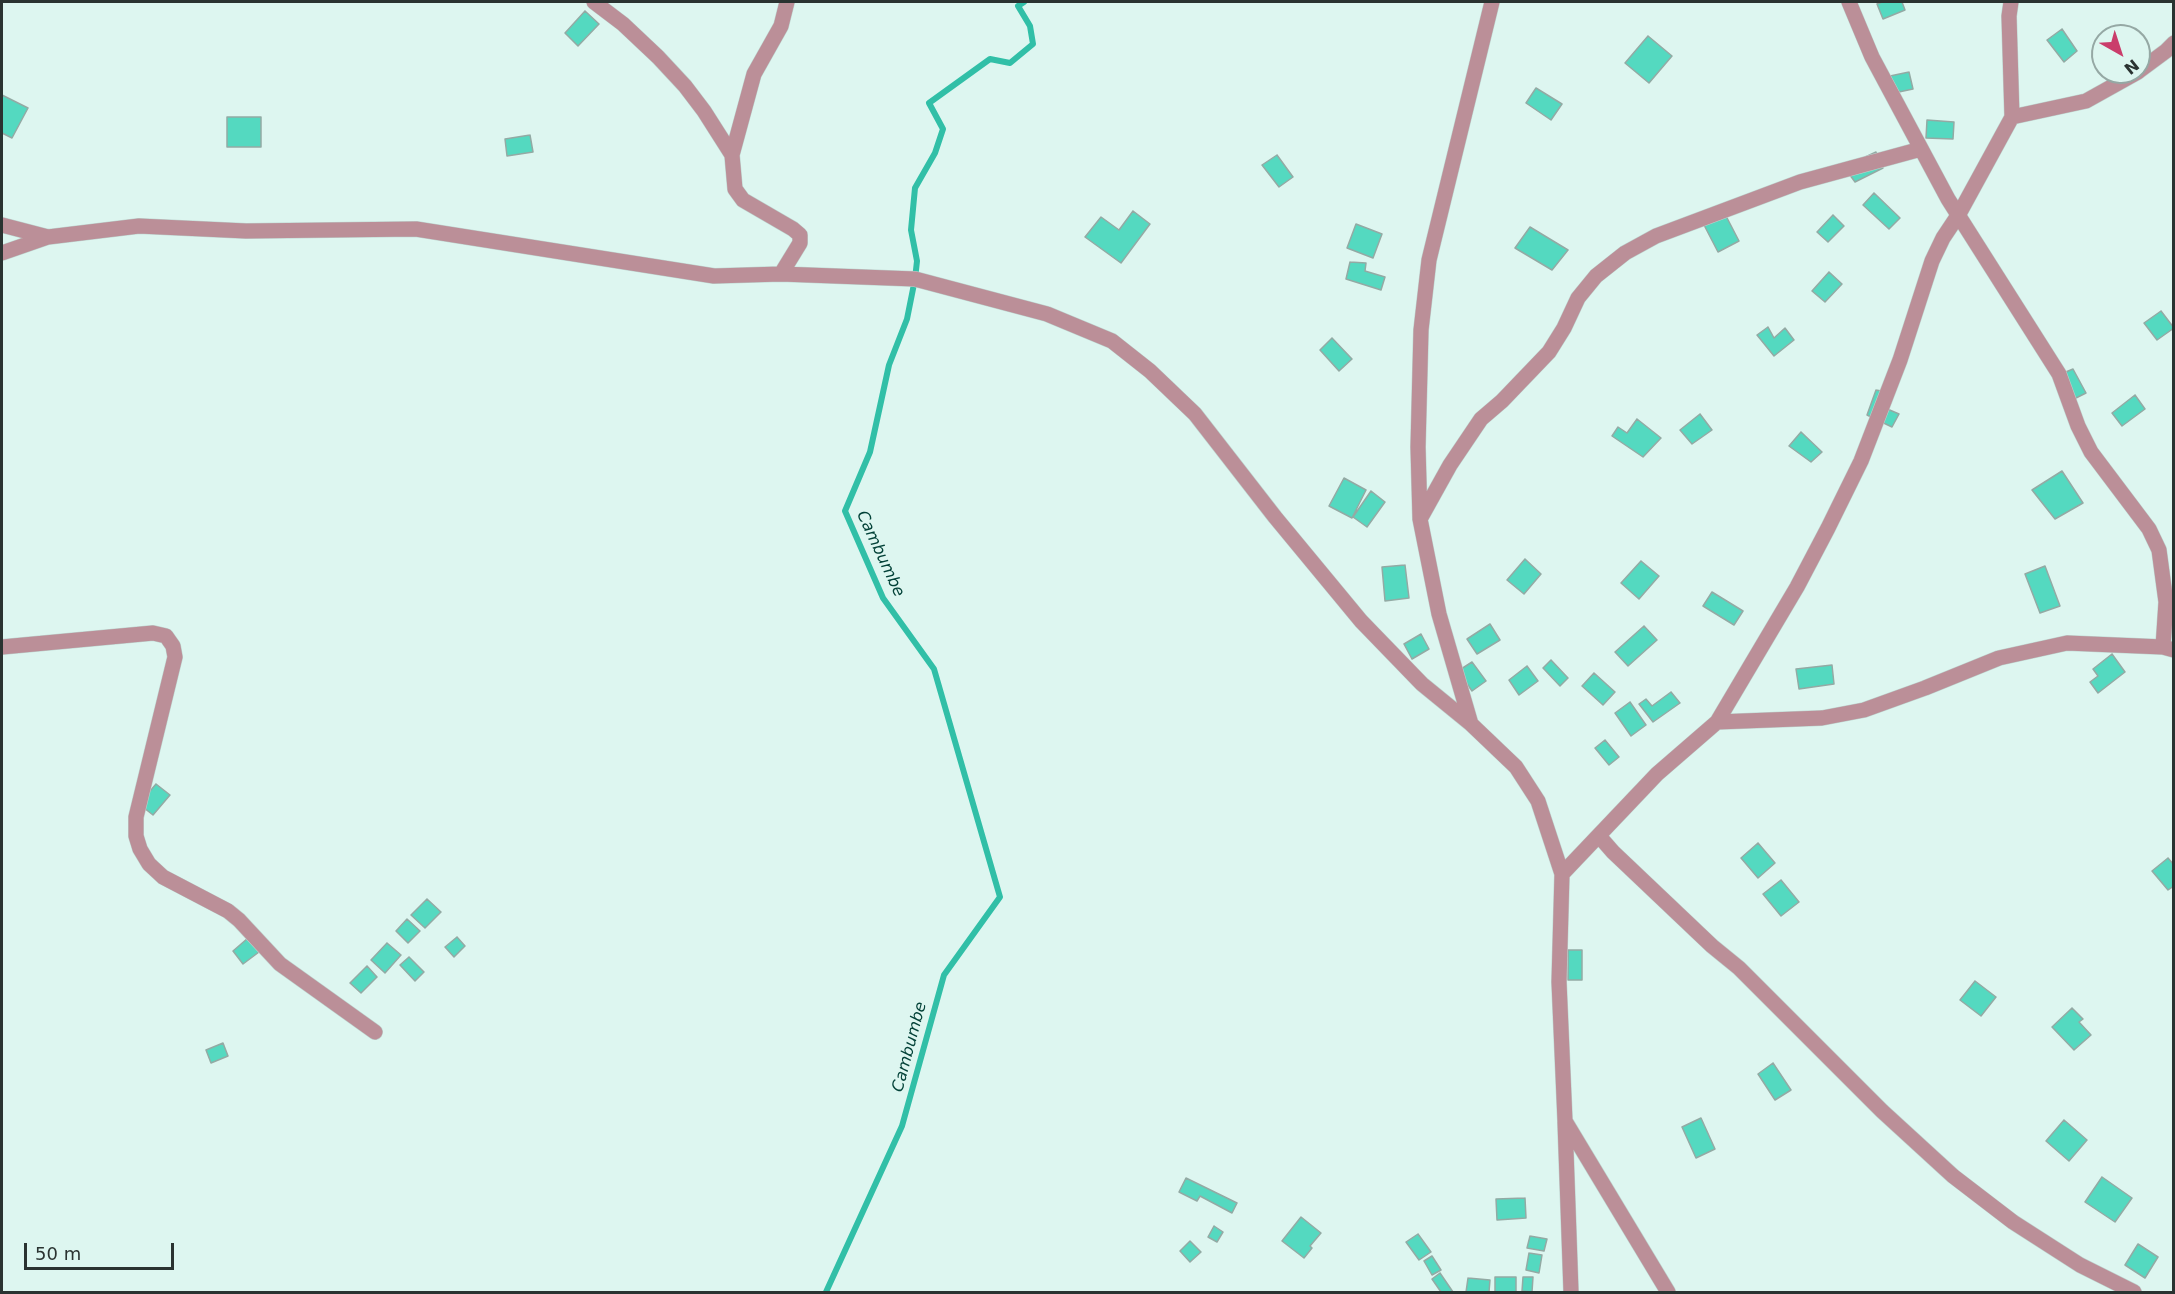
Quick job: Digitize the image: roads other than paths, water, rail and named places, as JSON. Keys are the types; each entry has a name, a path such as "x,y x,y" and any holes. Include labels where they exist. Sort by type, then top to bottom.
{"street":[{"path":"594,2 623,24 685,86 732,155"},
{"path":"781,274 800,243 800,236 793,229 743,200 735,189 732,155 754,74 781,26 787,2"},
{"path":"1471,724 1439,614 1420,519 1418,447 1421,330 1429,260 1492,2"},
{"path":"1717,722 1822,718 1864,710 1999,658 2067,643 2168,648 2166,602 2159,550 2149,529 2091,452 2078,426 2059,374 1921,149 1872,57 1848,2"},
{"path":"1562,874 1657,774 1717,722 1797,587 1861,461 1900,360 1932,261 1942,238 1959,214 2012,117 2008,16 2011,2"},
{"path":"2151,62 2174,43"},
{"path":"2012,117 2086,100 2116,84"},
{"path":"1420,519 1450,465 1481,419 1502,401 1549,352 1564,328 1578,298 1596,276 1625,253 1656,236 1800,182 1921,149"},
{"path":"2,225 48,237"},
{"path":"2,253 48,237 140,226 246,231 416,229 714,276 781,274 915,279 1047,314 1112,341 1150,372 1195,414 1275,517 1361,621 1422,684 1471,724 1516,767 1538,801 1562,874 1558,982 1570,1293"},
{"path":"2,646 153,633 166,636 173,646 175,657 136,816 136,836 140,849 149,864 163,877 228,910 280,964 375,1032"},
{"path":"1599,836 1712,946 1739,968 1882,1111 1953,1176 2013,1222 2071,1259 2134,1293"},
{"path":"1565,1121 1668,1293"}],"waterway":[{"name":"Cambumbe","path":"826,1292 902,1126 944,975 1000,897 934,669 883,598 845,511 870,452 889,365 907,319 917,261 911,230 915,188 935,153 943,129 929,103 990,59 1010,63 1033,44 1030,26 1018,6 1024,2"}]}
